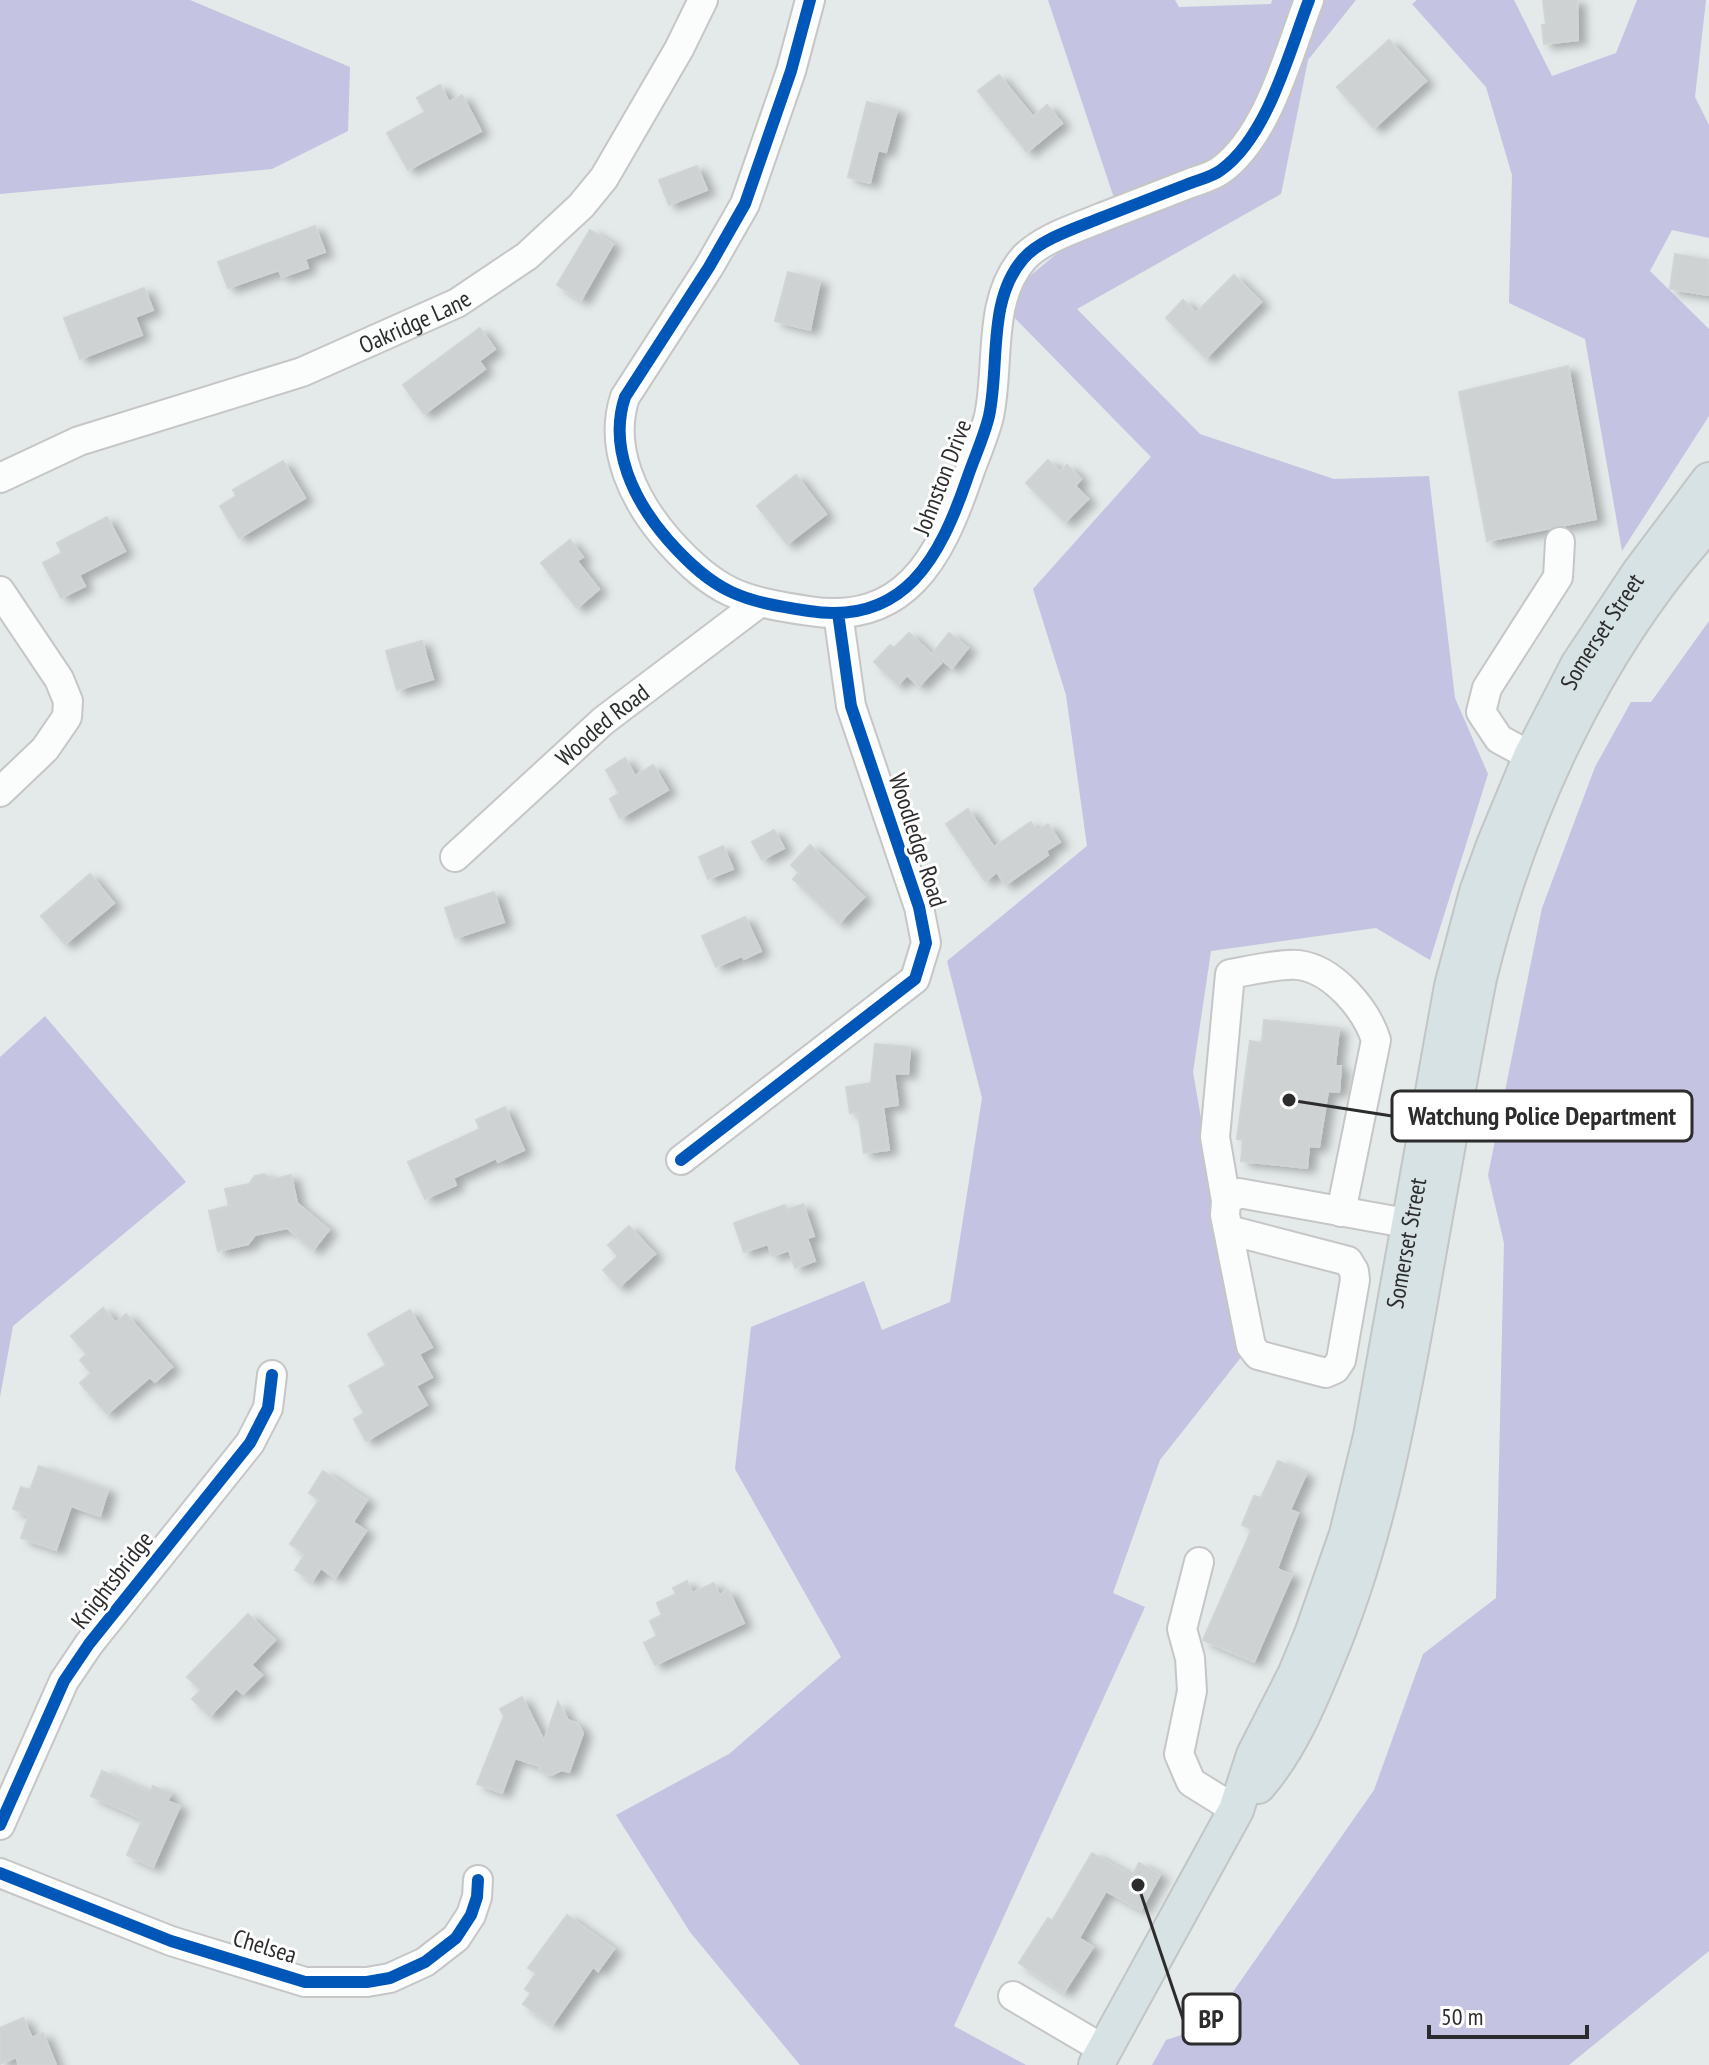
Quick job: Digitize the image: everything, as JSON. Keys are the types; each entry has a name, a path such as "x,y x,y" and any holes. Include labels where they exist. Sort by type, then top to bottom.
{"main road":[{"name":"Somerset Street","path":"1097,2060 1236,1810 1254,1755 1312,1634 1347,1534 1490,933 1522,838 1541,761 1578,665 1639,573 1709,480"},
{"name":"Somerset Street","path":"1541,761 1657,589 1709,523"}],"street":[{"name":"Oakridge Lane","path":"0,478 79,441 302,372 457,303 527,256 581,206 604,178 679,49 703,0"},
{"name":"Johnston Drive","path":"810,0 791,71 745,204 709,267 625,397 618,417 624,466 647,517 682,556 714,583 739,598 838,613 889,602 902,592 939,550 989,416 1001,306 1008,281 1025,256 1062,233 1220,171 1247,145 1271,101 1309,0"},
{"path":"1541,761 1499,739 1481,712 1487,688 1558,577 1560,542"},
{"path":"0,591 59,679 68,701 67,717 45,749 0,792"},
{"name":"Wooded Road","path":"455,857 603,721 759,603"},
{"name":"Woodledge Road","path":"681,1160 915,979 926,943 919,907 851,706 838,613"},
{"path":"1229,1230 1348,1261 1355,1280 1341,1360 1335,1369 1326,1373 1258,1355 1251,1346 1225,1215 1226,1201 1215,1137 1230,974 1299,965 1323,975 1342,989 1362,1008 1370,1021 1376,1040 1341,1212"},
{"path":"1226,1201 1239,1193 1421,1226"},
{"name":"Knightsbridge","path":"0,1825 64,1681 89,1644 250,1443 268,1408 272,1375"},
{"path":"1199,1562 1182,1629 1190,1658 1192,1691 1179,1754 1191,1782 1236,1810"},
{"name":"Chelsea","path":"0,1873 171,1941 305,1982 367,1982 390,1978 425,1962 456,1938 471,1915 478,1880"},
{"path":"1013,1996 1097,2060"}],"shaded area":[{"path":"0,0 190,0 350,67 348,131 272,169 0,194"},
{"path":"1048,0 1175,0 1179,7 1271,4 1272,0 1356,0 1308,60 1281,194 1077,309 1200,434 1334,479 1429,476 1455,698 1488,774 1430,960 1376,928 1211,951 1193,1072 1242,1356 1160,1460 1113,1593 1145,1607 954,2026 1026,2065 800,2065 690,1932 616,1815 729,1754 841,1657 735,1469 751,1327 864,1281 882,1330 950,1302 982,1098 947,961 1087,846 1066,695 1033,589 1151,457 999,302 1116,204"},
{"path":"1417,0 1514,0 1552,76 1616,53 1637,0 1706,0 1695,97 1709,125 1709,238 1672,230 1650,271 1709,329 1709,416 1622,551 1585,339 1509,303 1512,175 1486,87 1412,4"},
{"path":"1709,621 1709,1951 1569,2065 1152,2065 1166,2040 1209,2026 1374,1790 1423,1654 1496,1598 1504,1243 1488,1175 1542,908 1595,767 1631,702 1651,702"},
{"path":"45,1016 186,1182 13,1326 0,1397 0,1057"}],"building":[{"path":"1543,0 1577,0 1578,40 1544,44 1542,25 1546,25"},
{"path":"1389,40 1426,81 1374,128 1337,87"},
{"path":"999,75 1033,117 1047,105 1062,123 1027,152 978,91"},
{"path":"440,85 449,102 462,95 481,131 408,170 387,133 425,112 417,98"},
{"path":"867,102 897,110 886,152 878,150 870,183 848,177"},
{"path":"697,166 707,190 669,205 659,180"},
{"path":"315,226 325,252 305,259 308,268 282,277 279,270 228,288 218,262"},
{"path":"590,230 613,244 581,300 557,285"},
{"path":"1675,254 1709,260 1709,295 1670,289"},
{"path":"788,272 820,281 810,330 775,321"},
{"path":"1234,275 1261,302 1206,358 1166,318 1183,300 1196,313"},
{"path":"144,288 153,310 135,317 142,335 80,359 64,318"},
{"path":"480,328 495,349 479,361 485,369 424,414 403,385"},
{"path":"1568,366 1596,519 1487,541 1459,392"},
{"path":"1048,460 1060,472 1067,465 1081,479 1075,486 1088,499 1065,522 1026,483"},
{"path":"283,461 305,498 239,538 220,506 236,496 233,490"},
{"path":"796,475 826,514 787,544 757,506"},
{"path":"107,517 125,551 79,575 85,586 61,598 43,563 62,553 57,543"},
{"path":"570,540 583,557 577,561 599,589 577,608 541,563"},
{"path":"909,633 941,663 919,686 907,675 898,685 874,662 890,645 894,648"},
{"path":"949,633 968,648 952,668 933,653"},
{"path":"422,641 433,679 397,690 386,651"},
{"path":"625,758 635,776 653,765 668,790 620,818 610,799 619,793 606,770"},
{"path":"968,809 994,847 1031,822 1037,831 1048,824 1060,842 1046,851 1048,855 1005,885 997,872 985,881 946,824"},
{"path":"774,830 784,848 762,860 752,842"},
{"path":"810,845 864,897 839,923 793,879 799,873 791,865"},
{"path":"723,846 733,869 708,879 699,857"},
{"path":"90,874 114,903 65,944 41,916"},
{"path":"494,892 504,922 455,938 445,908"},
{"path":"745,917 761,951 716,967 702,936"},
{"path":"1264,1020 1339,1028 1335,1066 1341,1066 1339,1092 1328,1091 1319,1147 1309,1146 1307,1168 1241,1161 1243,1140 1237,1139 1250,1041 1262,1043"},
{"path":"875,1044 910,1047 908,1074 894,1073 898,1105 883,1107 889,1150 864,1153 858,1112 850,1113 846,1087 871,1083"},
{"path":"505,1107 524,1150 498,1162 496,1158 453,1178 456,1185 425,1199 408,1162 480,1129 476,1120"},
{"path":"264,1174 271,1180 291,1175 297,1203 329,1230 313,1250 287,1228 255,1235 248,1244 218,1251 209,1211 229,1206 225,1189 249,1184 255,1176"},
{"path":"803,1204 814,1236 807,1238 815,1261 795,1268 789,1250 772,1256 768,1244 744,1252 734,1223 785,1205 787,1210"},
{"path":"629,1226 655,1254 619,1287 603,1270 618,1256 608,1245"},
{"path":"103,1308 116,1323 126,1314 172,1367 155,1382 150,1377 107,1414 80,1383 91,1373 80,1360 87,1354 71,1336"},
{"path":"410,1310 432,1347 419,1354 432,1377 416,1386 427,1405 366,1441 354,1419 364,1413 349,1386 386,1365 368,1334"},
{"path":"1278,1461 1306,1474 1290,1510 1298,1513 1277,1569 1292,1575 1254,1662 1203,1640 1252,1529 1242,1525 1254,1496 1261,1498"},
{"path":"39,1466 108,1490 100,1516 71,1506 56,1550 21,1538 29,1515 13,1509 21,1487 30,1490"},
{"path":"323,1471 367,1500 353,1522 366,1531 335,1578 321,1568 312,1581 295,1570 305,1554 290,1544 319,1500 309,1493"},
{"path":"687,1581 692,1593 714,1583 719,1595 728,1590 744,1623 655,1665 644,1643 657,1636 650,1621 662,1615 657,1603 676,1594 673,1588"},
{"path":"248,1614 275,1640 251,1665 262,1675 243,1694 236,1688 210,1716 192,1699 201,1690 187,1677"},
{"path":"522,1697 544,1741 558,1702 568,1720 578,1724 583,1733 569,1772 562,1770 551,1775 542,1772 539,1766 515,1758 502,1793 477,1784 504,1716 500,1709"},
{"path":"102,1771 150,1793 153,1786 171,1794 167,1801 180,1806 153,1867 127,1855 143,1819 91,1796"},
{"path":"1092,1853 1132,1876 1139,1863 1160,1875 1141,1910 1106,1891 1079,1938 1093,1947 1064,1992 1019,1963 1048,1918 1052,1921"},
{"path":"567,1915 614,1949 598,1971 593,1967 552,2025 523,2004 531,1993 525,1989 536,1973 528,1968"},
{"path":"23,2018 32,2038 43,2033 56,2065 19,2065 16,2057 0,2064 0,2028"}],"cycle path":[{"path":"810,0 791,71 745,204 709,267 625,397 620,435 627,473 635,491 668,540 700,572 731,592 747,598 809,611 842,613 870,608 894,596 914,580 944,535 987,424 999,314 1004,294 1023,259 1039,245 1060,234 1221,170 1252,136 1264,115 1285,68 1309,0"},
{"path":"681,1160 915,979 926,943 919,907 851,706 838,613"},
{"path":"0,1825 64,1681 89,1644 250,1443 268,1408 272,1375"},
{"path":"0,1873 171,1941 305,1982 367,1982 390,1978 425,1962 456,1938 471,1915 478,1880"}],"place":[{"name":"Watchung Police Department","path":"1289,1100"},
{"name":"BP","path":"1138,1885"}]}
